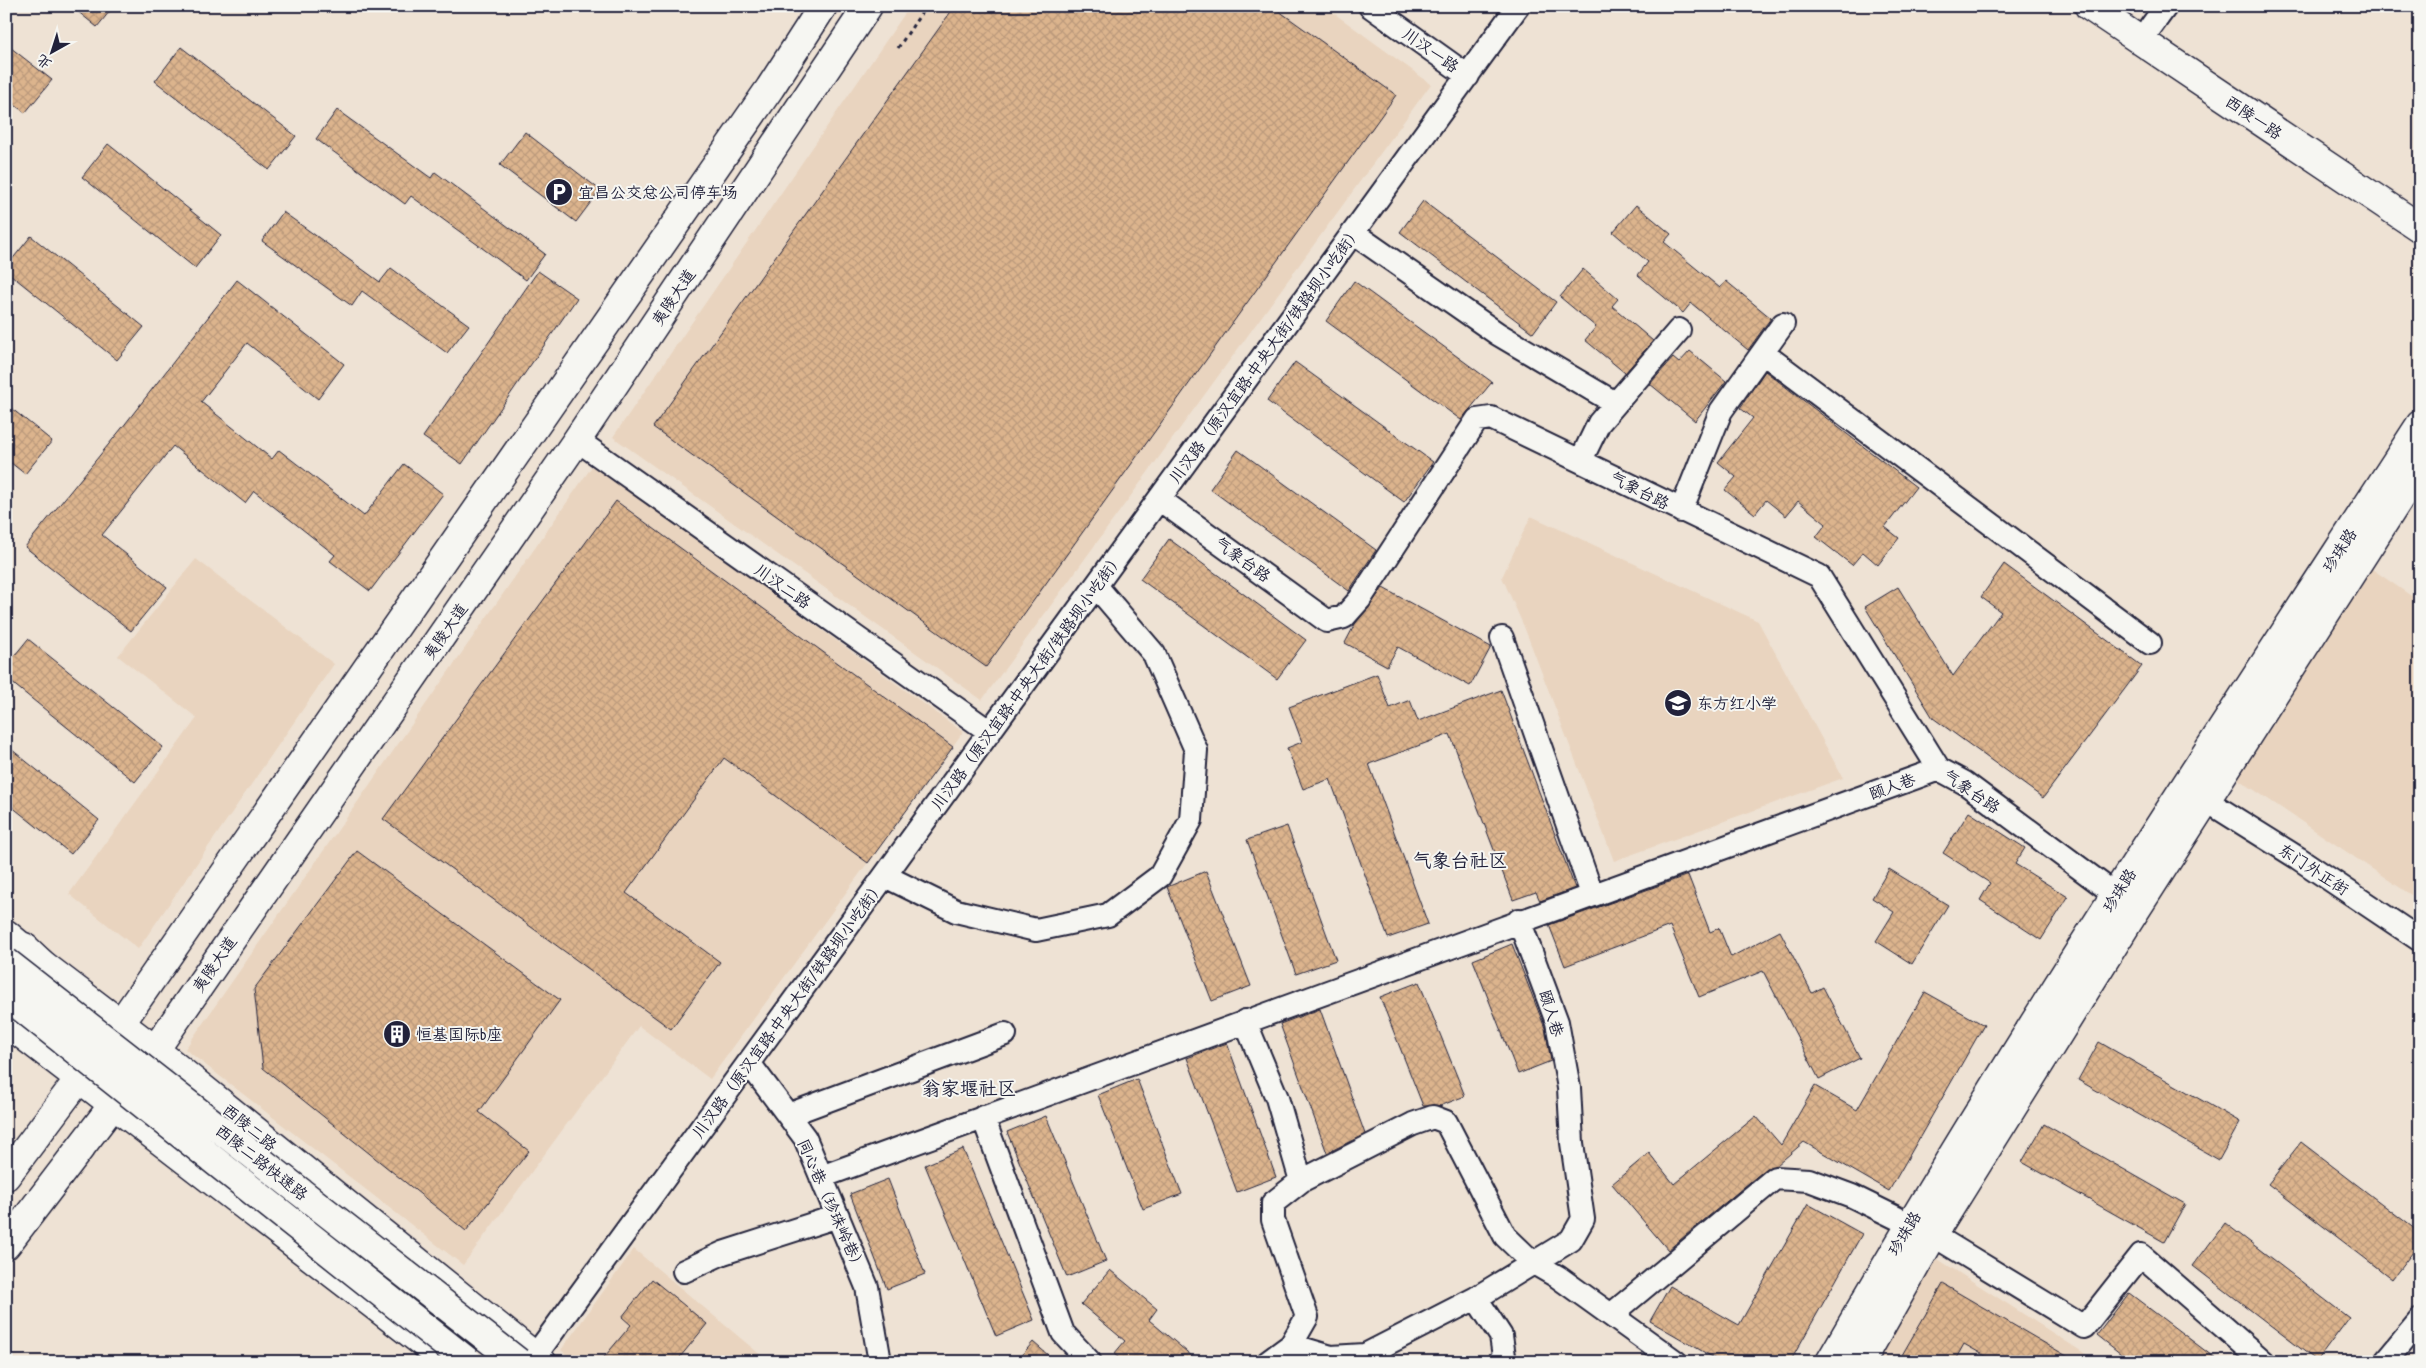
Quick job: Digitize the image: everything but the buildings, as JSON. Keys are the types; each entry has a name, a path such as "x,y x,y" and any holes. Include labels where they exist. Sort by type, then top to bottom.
{"main road":[{"path":"6,1176 121,1024 765,96 823,6"},
{"name":"夷陵大道","path":"6,1245 155,1050 577,440 868,6"},
{"name":"西陵一路","path":"2089,6 2420,228"},
{"name":"西陵一路","path":"2118,6 2420,208"},
{"name":"珍珠路","path":"1861,1362 1921,1230 2116,894 2420,425"},
{"name":"珍珠路","path":"1830,1362 2128,922 2420,466"},
{"name":"西陵二路","path":"6,929 42,964 155,1050 532,1360"},
{"path":"6,934 42,964"},
{"name":"西陵二路快速路","path":"6,962 532,1360"},
{"path":"8,1004 79,1079 440,1360"},
{"name":"西陵二路快速路","path":"8,1004 468,1362"}],"street":[{"name":"川汉一路","path":"1370,6 1468,76"},
{"name":"川汉路（原汉宜路·中央大街/铁路坝小吃街）","path":"532,1360 1518,6"},
{"path":"2150,28 2166,6"},
{"path":"1353,233 1498,334 1615,403"},
{"path":"1681,510 1722,411 1783,324"},
{"path":"1582,460 1599,423 1679,330"},
{"path":"1763,353 2150,643"},
{"name":"气象台路","path":"1160,499 1327,621 1344,617 1360,599 1477,420 1491,418 1582,460 1819,576 1939,769 1965,783 2116,894"},
{"name":"川汉二路","path":"577,440 990,732"},
{"path":"885,876 956,911 1036,930 1108,915 1160,876 1192,820 1196,750 1154,654 1096,586"},
{"path":"1502,638 1592,894"},
{"name":"颐人巷","path":"1291,1345 1333,1359 1365,1355 1476,1298 1532,1262 1571,1240 1583,1219 1572,1143 1569,1088 1557,1022 1519,920 1939,769"},
{"name":"东门外正街","path":"2207,801 2298,858 2420,940"},
{"path":"821,1177 1519,920"},
{"path":"1246,1021 1277,1098 1301,1181"},
{"path":"788,1115 1005,1034"},
{"name":"同心巷（珍珠岭巷）","path":"749,1063 805,1138 867,1287 880,1362"},
{"path":"983,1117 1063,1333 1090,1362"},
{"path":"1268,1362 1291,1345 1307,1317 1273,1220 1273,1203 1301,1181 1413,1124 1433,1117 1446,1122 1504,1236 1532,1262 1558,1277 1676,1362"},
{"path":"1611,1315 1775,1178 1809,1180 1852,1196 1921,1230 2084,1327 2141,1255 2264,1362"},
{"path":"684,1271 723,1253 838,1216"},
{"path":"1476,1298 1501,1336 1504,1356 1499,1362"},
{"path":"2385,1362 2420,1320"}],"path":[{"path":"898,48 926,6"}],"shaded area":[{"path":"910,6 1324,6 1431,84 982,700 613,437"},
{"path":"593,465 963,732 710,1079 639,1026 463,1265 185,1049"},
{"name":"东方红小学","path":"1531,516 1758,621 1843,778 1614,861 1525,629 1502,577"},
{"path":"196,559 334,664 138,949 69,894 197,718 118,656"},
{"path":"2372,569 2420,602 2420,901 2238,779"},
{"path":"634,1249 769,1362 575,1362 561,1350"},
{"path":"1933,1256 2098,1362 1872,1362"}],"place":[{"name":"宜昌公交总公司停车场","path":"559,192"},
{"name":"东方红小学","path":"1678,703"},
{"name":"恒基国际b座","path":"397,1034"}],"district":[{"name":"气象台社区","path":"1460,860"},
{"name":"翁家堰社区","path":"969,1088"}]}
